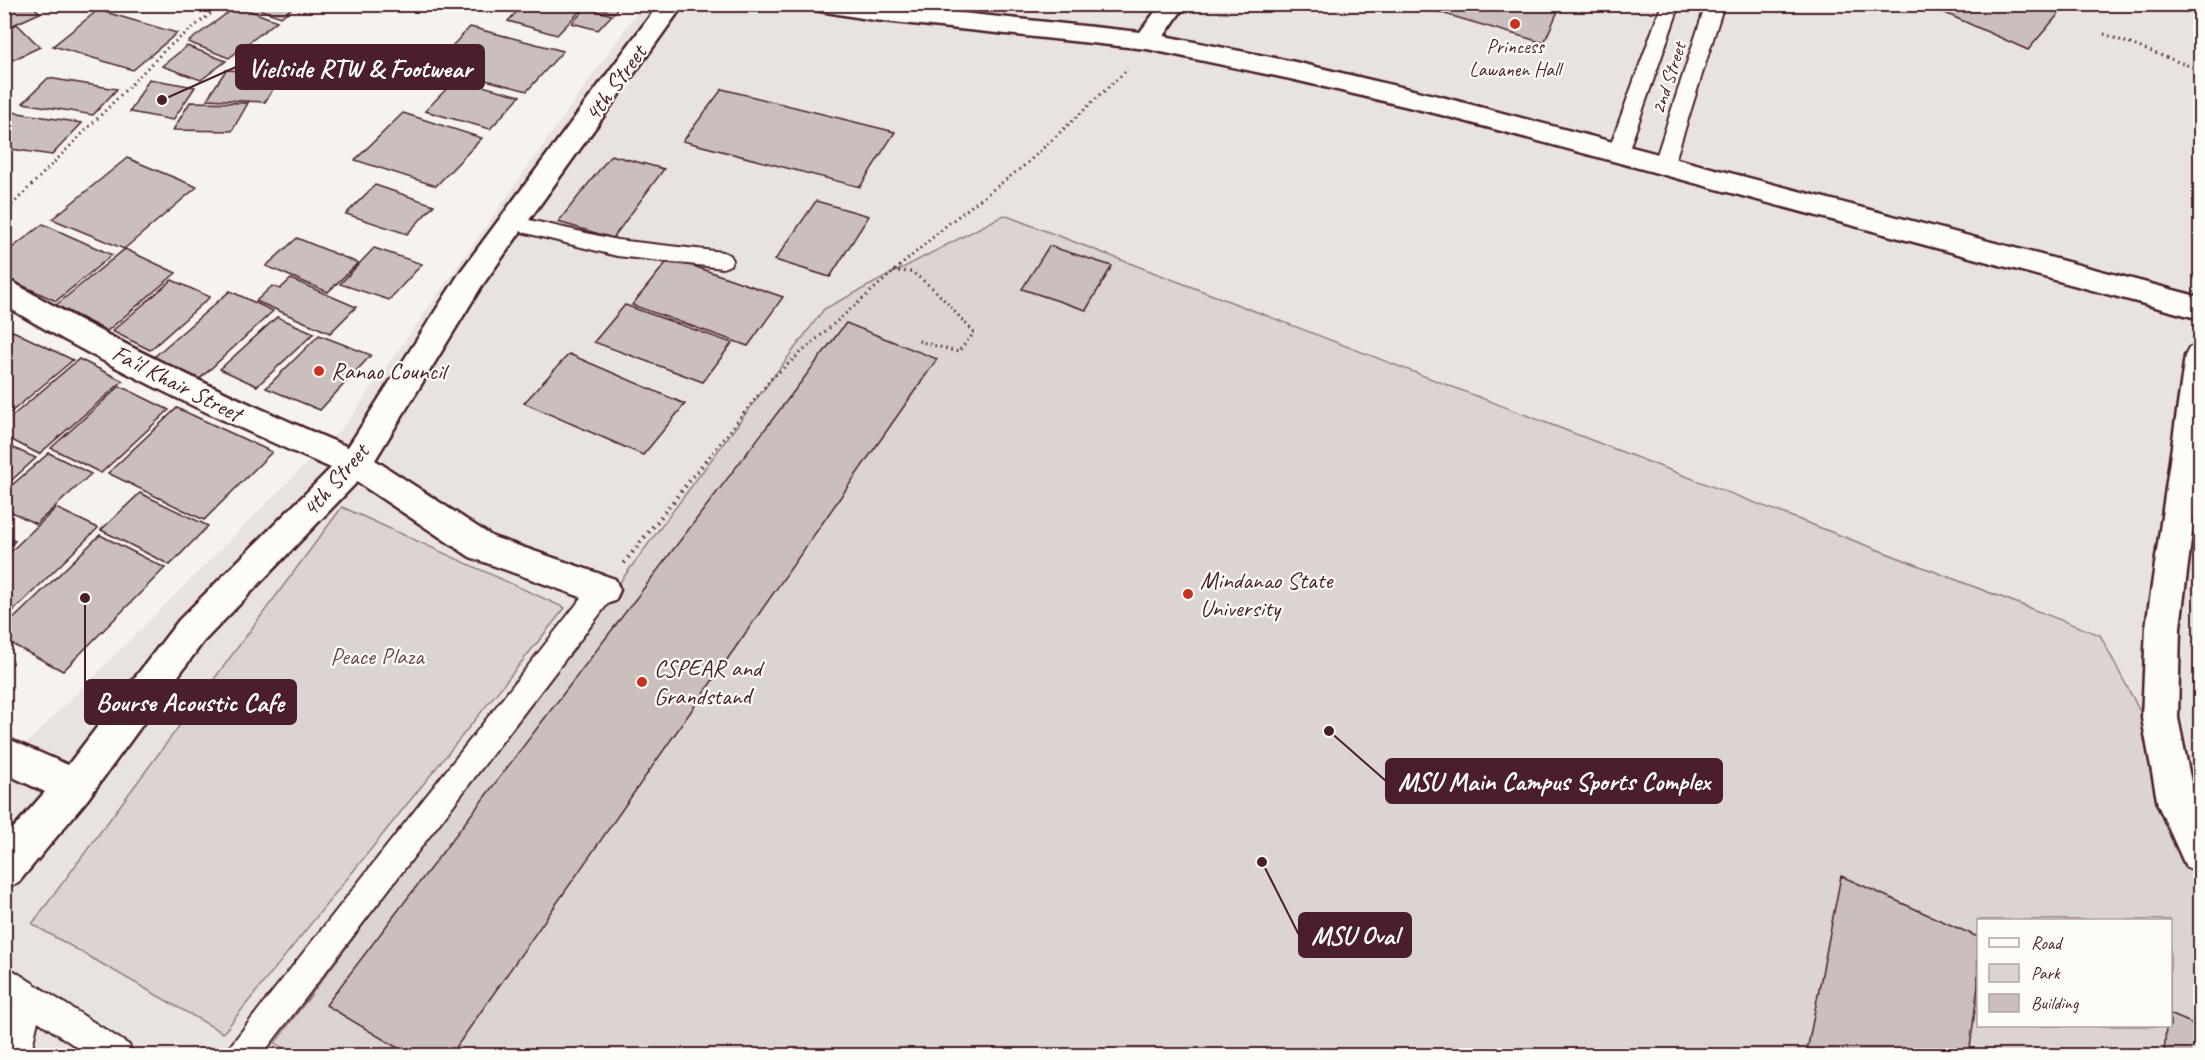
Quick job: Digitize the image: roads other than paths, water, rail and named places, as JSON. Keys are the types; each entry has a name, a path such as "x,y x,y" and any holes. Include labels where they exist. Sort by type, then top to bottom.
{"street":[{"name":"4th Street","path":"4,869 74,787 191,631 355,464 471,279 672,4"},
{"path":"823,4 886,14 1147,41 1317,76 1664,164 2200,308"},
{"path":"1147,41 1174,4"},
{"name":"Fa'il Khair Street","path":"4,291 68,328 230,411 355,464 482,547 603,590"},
{"path":"2200,356 2163,627 2160,718 2177,805 2200,854"},
{"path":"4,754 74,787"}],"lane":[{"name":"2nd Street","path":"1618,152 1671,4"},
{"name":"2nd Street","path":"1664,164 1715,4"},
{"path":"528,227 617,248 723,260"},
{"path":"242,1056 603,590"},
{"path":"4,981 118,1056"},
{"path":"15,1056 29,998"}],"place":[{"name":"Princess Lawanen Hall","path":"1515,24"},
{"name":"Vielside RTW & Footwear","path":"162,100"},
{"name":"Ranao Council","path":"319,371"},
{"name":"Mindanao State University","path":"1188,594"},
{"name":"Bourse Acoustic Cafe","path":"85,598"},
{"name":"CSPEAR and Grandstand","path":"642,682"},
{"name":"MSU Main Campus Sports Complex","path":"1329,731"},
{"name":"MSU Oval","path":"1262,862"}],"park label":[{"name":"Peace Plaza","path":"377,656"}]}
